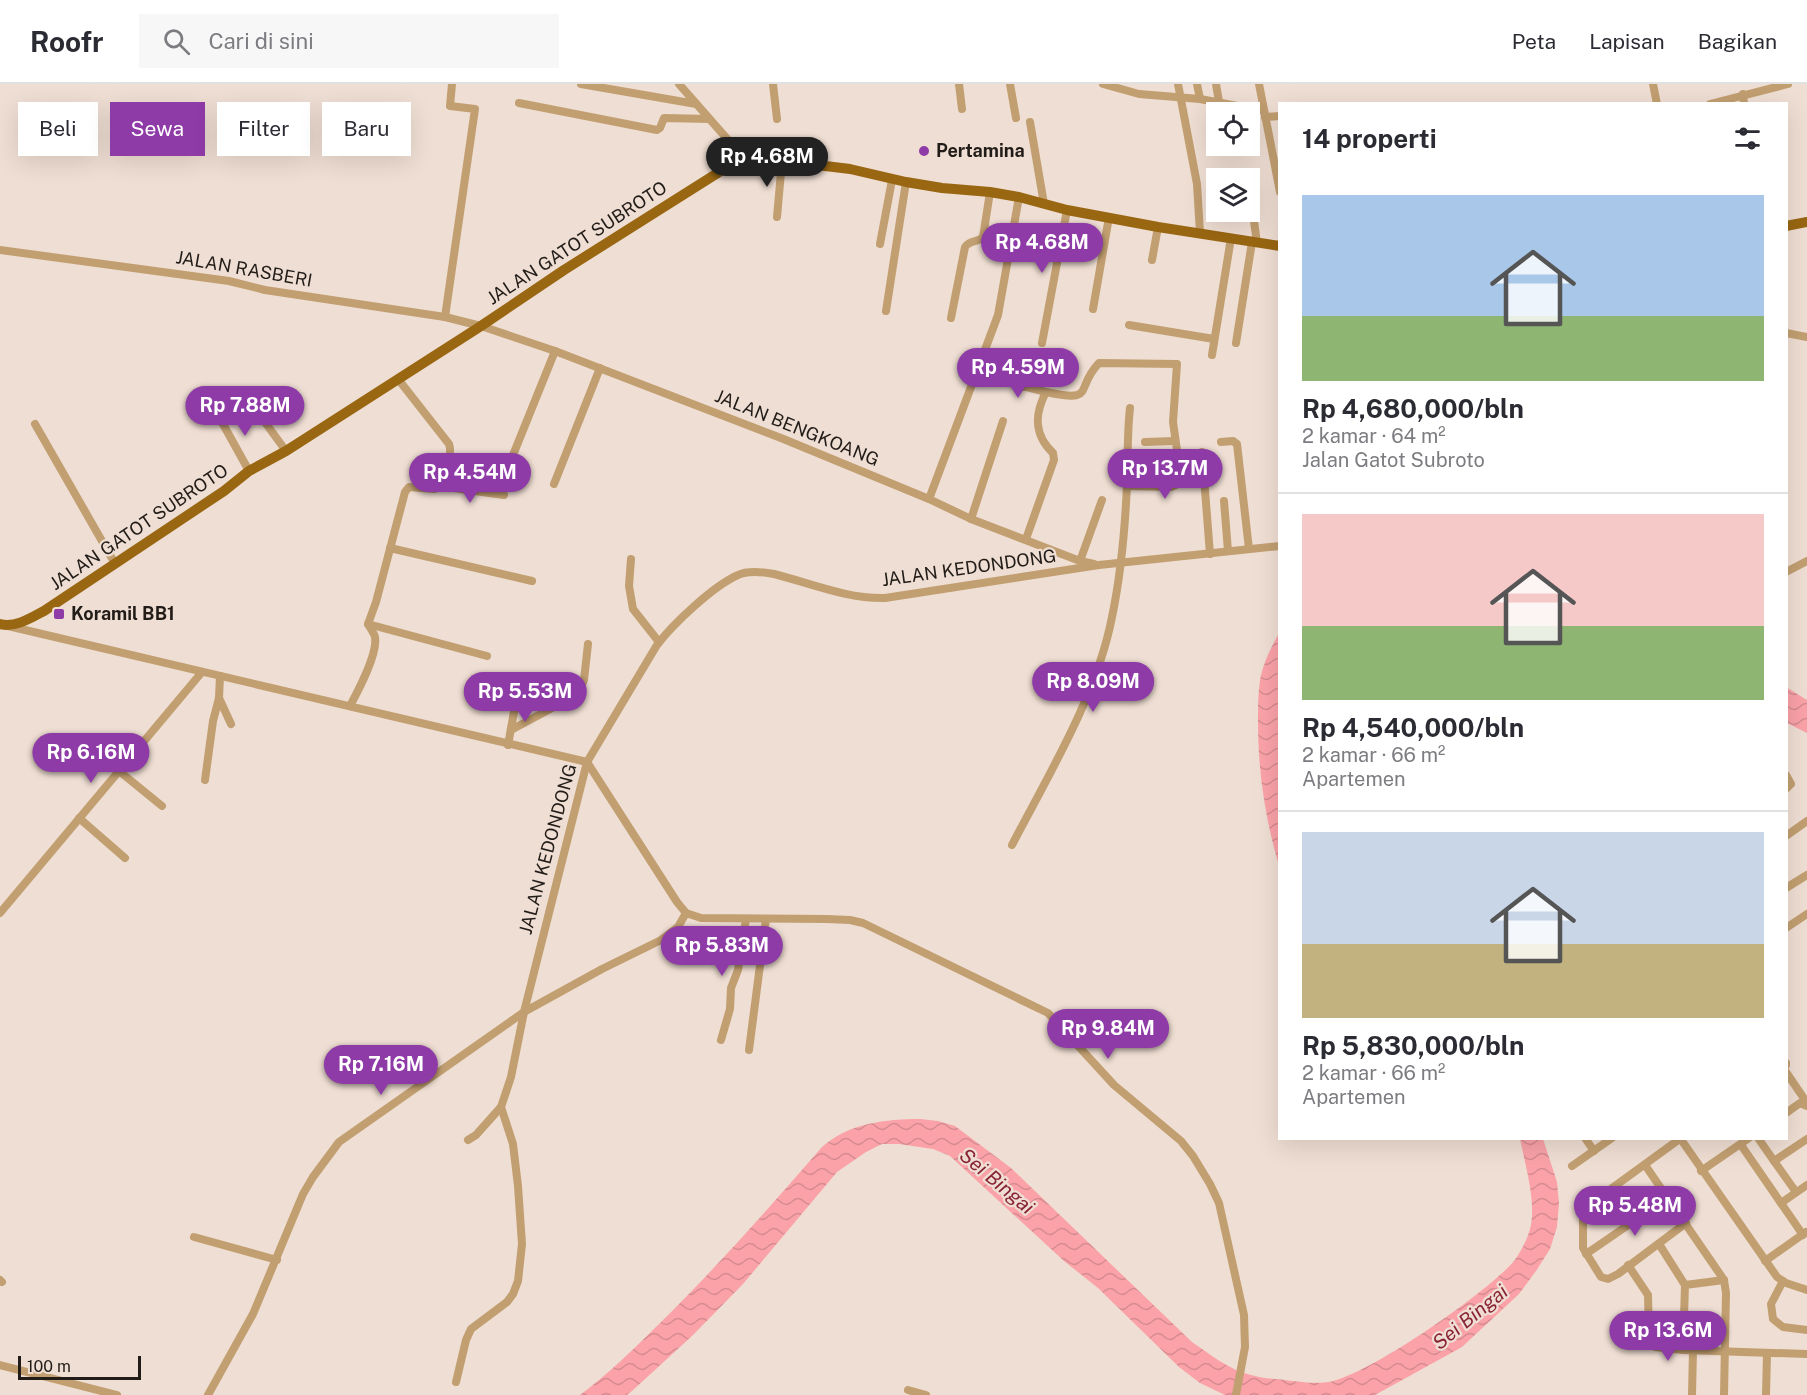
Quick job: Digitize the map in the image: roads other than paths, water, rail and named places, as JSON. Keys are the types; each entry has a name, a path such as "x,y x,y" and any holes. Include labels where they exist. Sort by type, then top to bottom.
{"main road":[{"path":"742,157 759,156 850,169 892,180 942,188 990,192 1067,210 1158,227 1278,246"},
{"name":"JALAN GATOT SUBROTO","path":"4,625 31,619 224,491 249,471 286,451 742,157"},
{"path":"1788,226 1807,222"}],"street":[{"path":"445,317 475,110 450,106 452,84"},
{"path":"581,84 696,104"},
{"path":"679,84 742,157"},
{"path":"773,84 777,119"},
{"path":"959,84 962,109"},
{"path":"1010,84 1016,118"},
{"path":"1103,84 1139,94 1180,96 1219,102 1216,84"},
{"path":"1178,84 1197,184 1200,234"},
{"path":"1197,84 1200,99"},
{"path":"1259,84 1278,182"},
{"path":"1653,84 1657,102"},
{"path":"1717,102 1761,87 1788,84"},
{"path":"1743,94 1744,102"},
{"path":"519,103 657,130 666,117 709,118"},
{"path":"1260,113 1278,116"},
{"path":"1030,122 1044,204"},
{"path":"777,217 782,161"},
{"path":"880,244 892,180"},
{"path":"886,311 906,182"},
{"path":"951,318 965,247 971,241 981,240 983,237 990,192"},
{"path":"928,499 998,315 1019,197"},
{"path":"1042,343 1067,210"},
{"path":"1094,309 1108,217"},
{"path":"1236,343 1255,243 1253,222"},
{"path":"1152,260 1158,227"},
{"path":"1212,355 1230,238"},
{"name":"JALAN RASBERI","path":"0,250 229,281 265,290 445,317 481,326"},
{"path":"1129,325 1214,339"},
{"name":"JALAN BENGKOANG","path":"481,326 600,368 781,438 971,519 1080,561 1100,565"},
{"path":"1788,333 1807,337"},
{"path":"509,465 555,351"},
{"path":"1023,387 1029,358"},
{"path":"998,380 1065,396 1079,395 1083,393 1094,369 1102,362 1177,364 1173,422 1174,441 1181,474 1176,485 1171,487 1127,486"},
{"path":"554,484 600,368"},
{"path":"368,624 405,492 409,487 435,489 441,484 451,454 450,446 398,379"},
{"path":"1026,539 1054,460 1053,453 1042,442 1037,418 1046,392"},
{"path":"251,404 286,451"},
{"path":"1012,845 1079,713 1099,666 1112,617 1120,563 1127,486 1126,442 1130,408"},
{"path":"218,415 249,471"},
{"path":"971,519 1003,421"},
{"path":"35,424 114,562"},
{"path":"1145,442 1174,441"},
{"path":"1221,442 1233,441 1237,444 1249,549"},
{"path":"1202,452 1210,554"},
{"path":"1181,474 1194,478 1204,476"},
{"path":"438,486 504,495"},
{"path":"1080,561 1102,500"},
{"path":"1224,501 1228,550"},
{"name":"JALAN KEDONDONG","path":"501,1107 511,1077 524,1012 587,762 659,642 668,631 718,587 740,574 762,572 848,594 868,598 885,598 1100,565 1278,546"},
{"path":"390,548 532,581"},
{"path":"631,559 629,586 633,609 659,642"},
{"path":"1788,571 1807,561"},
{"path":"368,624 487,656"},
{"path":"350,706 375,645 375,636 368,624"},
{"path":"4,625 587,762 644,853 686,913 701,918 850,920 863,923 1048,1013 1114,1085 1180,1141 1193,1156 1210,1184 1219,1203 1244,1315 1245,1347 1236,1395"},
{"path":"510,730 578,694 584,680 588,644"},
{"path":"0,913 202,672"},
{"path":"205,780 213,721 219,698 220,676"},
{"path":"508,745 515,706 525,693"},
{"path":"219,698 231,724"},
{"path":"119,771 162,806"},
{"path":"79,818 124,858"},
{"path":"1788,835 1807,821"},
{"path":"1788,887 1807,875"},
{"path":"208,1395 253,1314 303,1194 339,1142 524,1012 602,969 662,940 678,927 686,913"},
{"path":"1788,927 1807,914"},
{"path":"721,1040 730,1009 731,988 738,970 746,919"},
{"path":"749,1050 766,919"},
{"path":"1788,1075 1807,1105"},
{"path":"1788,1112 1800,1103 1807,1105"},
{"path":"456,1382 466,1340 471,1329 507,1302 513,1294 520,1272 522,1232 513,1144 501,1107 468,1140"},
{"path":"1774,1161 1807,1139"},
{"path":"1586,1140 1594,1151"},
{"path":"1572,1166 1609,1140"},
{"path":"1679,1140 1584,1209 1582,1245 1601,1277 1605,1279 1612,1277 1686,1223"},
{"path":"1681,1140 1765,1261 1783,1281 1807,1290"},
{"path":"1701,1172 1746,1140"},
{"path":"1759,1140 1796,1192"},
{"path":"1741,1144 1781,1203 1805,1233 1765,1261"},
{"path":"1645,1165 1724,1280 1726,1293 1724,1395"},
{"path":"1781,1203 1807,1185"},
{"path":"1586,1254 1669,1197"},
{"path":"194,1237 277,1260"},
{"path":"1659,1244 1685,1285 1683,1350"},
{"path":"1628,1265 1648,1295 1649,1337 1652,1345 1665,1349 1807,1354"},
{"path":"1685,1285 1724,1280"},
{"path":"1783,1281 1771,1304 1773,1319 1783,1327 1807,1330"},
{"path":"1692,1395 1693,1350"},
{"path":"1766,1395 1767,1353"},
{"path":"0,1365 117,1395"},
{"path":"908,1390 926,1395"}],"water":[{"path":"1278,635 1278,862 1263,795 1259,758 1259,692 1261,675"},
{"path":"1788,688 1807,700 1807,733 1788,724"},
{"name":"Sei Bingai","path":"920,1119 955,1126 1011,1168 1192,1342 1227,1366 1261,1377 1319,1383 1346,1377 1397,1350 1426,1331 1500,1275 1521,1250 1529,1233 1532,1219 1530,1184 1520,1140 1543,1140 1557,1182 1559,1203 1557,1227 1550,1249 1519,1294 1462,1347 1375,1395 1225,1395 1200,1383 1179,1367 1098,1288 1064,1261 950,1156 933,1149 882,1144 837,1172 743,1284 692,1336 632,1391 627,1395 580,1395 620,1362 680,1303 742,1238 822,1147 844,1132 868,1124"}],"place":[{"name":"Pertamina","path":"924,151"},
{"name":"Koramil BB1","path":"59,614"}]}
